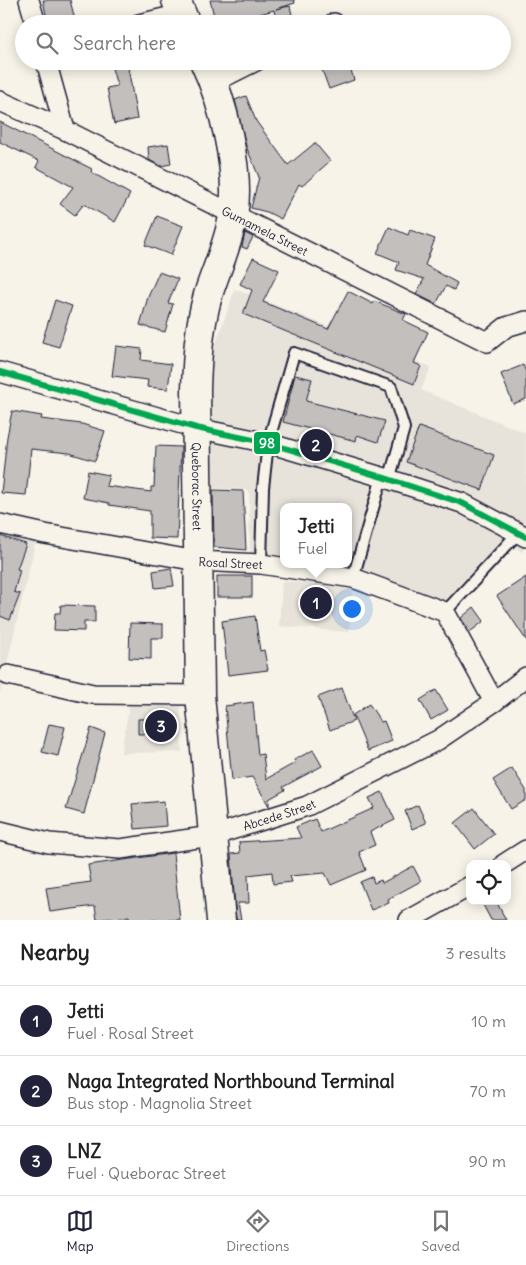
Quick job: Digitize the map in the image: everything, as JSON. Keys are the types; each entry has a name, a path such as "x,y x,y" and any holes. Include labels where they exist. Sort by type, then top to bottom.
{"street":[{"path":"29,0 33,15"},
{"path":"48,70 65,130"},
{"name":"Queborac Street","path":"209,72 234,164 234,216 207,297 198,343 196,428 200,695 221,920"},
{"name":"Gumamela Street","path":"0,101 65,130 487,342 506,327 526,322"},
{"path":"0,372 196,428 268,443 386,478 462,503 522,534"},
{"name":"Rosal Street","path":"0,524 45,534 197,561 261,564 280,567"},
{"name":"Rosal Street","path":"287,568 353,578 445,612"},
{"path":"445,612 494,702"},
{"path":"4,674 93,694 200,695"},
{"name":"Abcede Street","path":"0,831 49,843 120,848 212,836 307,806 438,740 494,702 526,677"},
{"path":"510,860 526,850"},
{"path":"409,920 466,888"}],"lane":[{"path":"261,564 262,488 268,443 294,353 391,387 404,428 353,578"},
{"path":"445,612 522,534"}],"shaded area":[{"path":"235,289 431,367 421,390 526,433 526,545 522,552 502,539 438,616 354,585 250,573 249,490 211,488 211,357"},
{"path":"0,531 36,539 0,694"},
{"path":"282,581 353,587 349,632 279,626"},
{"path":"129,706 181,706 182,752 121,753"}],"building":[{"path":"43,0 70,0 74,15 46,15"},
{"path":"210,0 294,0 295,3 276,9 290,6 292,15 275,15 274,10 256,15 214,15"},
{"path":"113,70 129,70 137,119 114,124 107,88 117,86"},
{"path":"322,70 351,70 354,80 329,89"},
{"path":"246,96 256,121 288,165 315,143 330,161 302,186 299,184 281,219 267,212 251,208 259,177 246,146 235,100"},
{"path":"0,122 92,169 91,172 130,194 115,222 84,204 75,215 60,204 73,187 36,167 39,161 0,142"},
{"path":"168,144 171,164 161,166 149,160 148,147"},
{"path":"157,216 183,226 171,255 145,245"},
{"path":"389,227 408,235 410,230 435,239 425,265 457,283 454,290 446,286 436,304 416,294 424,279 396,270 399,262 377,253"},
{"path":"245,233 253,237 247,249 242,247"},
{"path":"253,258 279,270 263,302 328,329 348,291 373,304 374,301 406,314 403,320 428,332 414,363 421,366 414,384 243,314 252,290 240,284"},
{"path":"159,272 178,279 168,303 173,304 165,332 140,325 148,297"},
{"path":"55,300 72,306 59,347 42,342"},
{"path":"116,346 142,349 141,360 171,364 168,389 147,387 148,380 112,376"},
{"path":"523,365 526,372 526,399 513,404 501,374"},
{"path":"295,375 312,379 306,401 385,421 378,442 357,435 356,441 283,422"},
{"path":"12,411 42,416 41,419 82,424 105,431 95,461 69,453 31,449 26,495 1,493"},
{"path":"419,427 494,455 482,490 406,462"},
{"path":"156,446 181,447 177,539 150,538 150,511 109,505 109,503 83,498 88,471 109,475 106,486 151,492 151,487 154,487"},
{"path":"213,490 243,491 246,550 214,547"},
{"path":"0,536 26,544 17,569 20,570 14,592 20,594 10,620 0,616"},
{"path":"171,568 174,586 155,588 153,571"},
{"path":"217,576 252,576 252,597 217,597"},
{"path":"526,577 526,640 497,596"},
{"path":"309,594 325,596 324,613 308,612"},
{"path":"61,605 95,606 95,622 84,622 84,631 54,630 55,613 60,613"},
{"path":"474,607 484,621 470,632 461,618"},
{"path":"255,616 260,651 264,650 268,670 228,675 222,621"},
{"path":"130,623 163,624 163,638 151,638 151,659 129,658"},
{"path":"342,688 354,721 330,730 318,697"},
{"path":"436,690 448,710 431,720 420,700"},
{"path":"253,702 258,755 263,754 266,779 295,763 294,760 313,750 322,766 283,787 285,790 269,799 269,806 252,777 232,780 225,706"},
{"path":"369,704 381,722 384,721 392,741 368,751 353,715"},
{"path":"173,718 174,733 138,734 138,719"},
{"path":"49,724 65,727 58,756 42,752"},
{"path":"91,728 105,733 84,814 66,809"},
{"path":"512,768 526,790 526,800 511,809 493,780"},
{"path":"382,792 395,820 370,832 375,845 359,852 366,870 331,885 325,873 290,876 292,882 273,884 272,872 248,875 249,903 238,903 241,920 236,920 231,854 240,853 239,842 301,838 296,827 315,819 321,832 374,808 369,798"},
{"path":"164,801 166,826 135,829 132,804"},
{"path":"418,805 426,823 412,829 405,811"},
{"path":"474,808 494,834 475,849 455,823"},
{"path":"173,853 180,920 129,920 129,916 97,920 95,906 50,912 46,888 91,882 88,865"},
{"path":"413,866 421,881 388,899 389,903 371,910 360,882 372,877 374,883 381,880 382,883"},
{"path":"483,905 498,905 506,920 491,920"}],"transit line":[{"name":"98","path":"0,372 196,428 268,443 382,477 462,503 526,537"}],"place":[{"name":"Naga Integrated Northbound Terminal","path":"316,445"},
{"name":"Jetti","path":"316,603"},
{"name":"LNZ","path":"161,726"}]}
